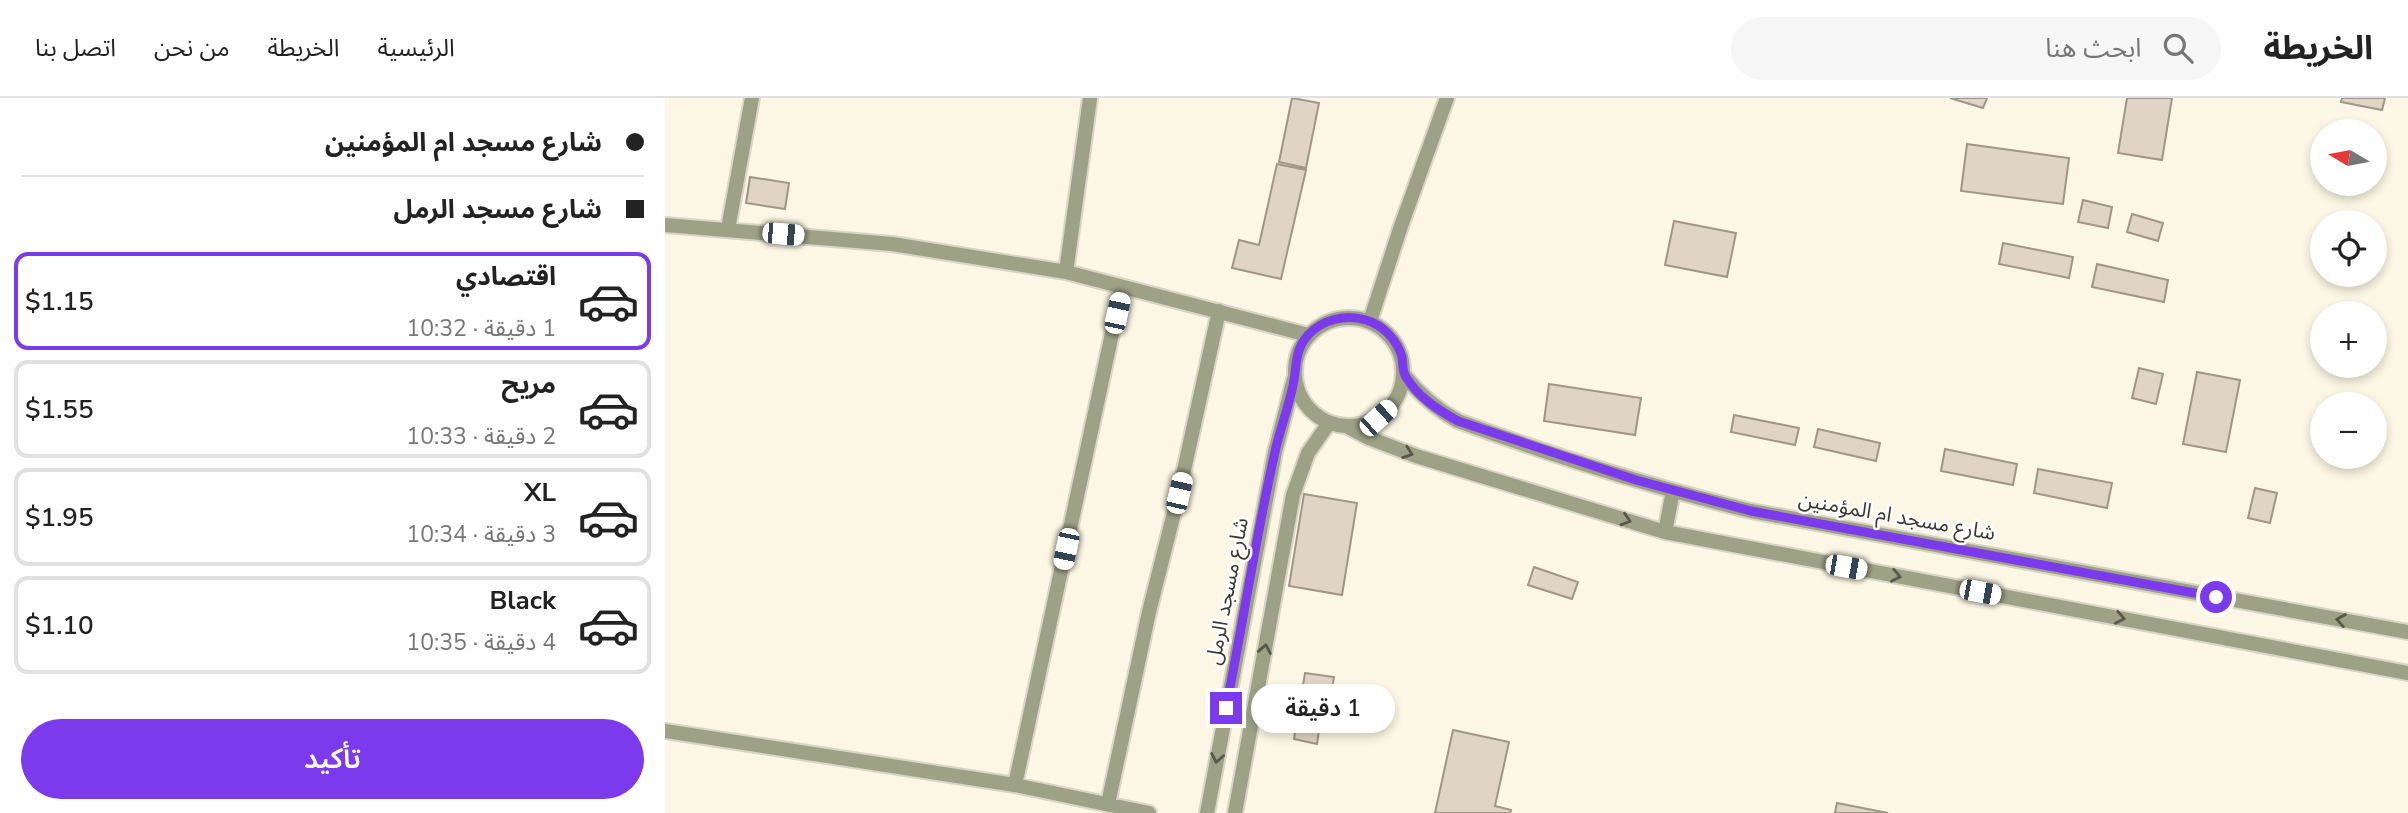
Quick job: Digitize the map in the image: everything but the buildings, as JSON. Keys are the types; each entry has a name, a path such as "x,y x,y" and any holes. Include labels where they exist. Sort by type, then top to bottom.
{"street":[{"path":"728,229 752,98"},
{"path":"1066,272 1090,98"},
{"path":"1370,321 1447,98"},
{"path":"665,225 892,244 1066,272 1308,335"},
{"path":"1015,785 1122,287"},
{"path":"1108,804 1149,612 1179,493 1219,311"},
{"path":"1353,317 1370,321 1385,330 1396,342 1404,375 1400,392 1391,407 1378,418 1363,425 1329,423 1312,413 1301,397 1294,379 1299,349 1308,335 1335,318 1353,317"},
{"name":"شارع مسجد ام المؤمنين","path":"1404,375 1428,402 1458,421 1673,491 1751,511 2408,632"},
{"name":"شارع مسجد الرمل","path":"1207,813 1275,452 1294,379"},
{"path":"1235,813 1293,495 1308,453 1329,423"},
{"path":"1346,426 1416,456 1665,532 2408,673"},
{"path":"1665,532 1673,491"},
{"path":"665,731 1015,785 1149,813"}],"route":[{"path":"1226,708 1275,452 1294,379 1295,363 1299,349 1308,335 1335,318 1353,317 1370,321 1385,330 1396,342 1404,375 1419,394 1458,421 1618,475 1751,511 2216,597"}]}
